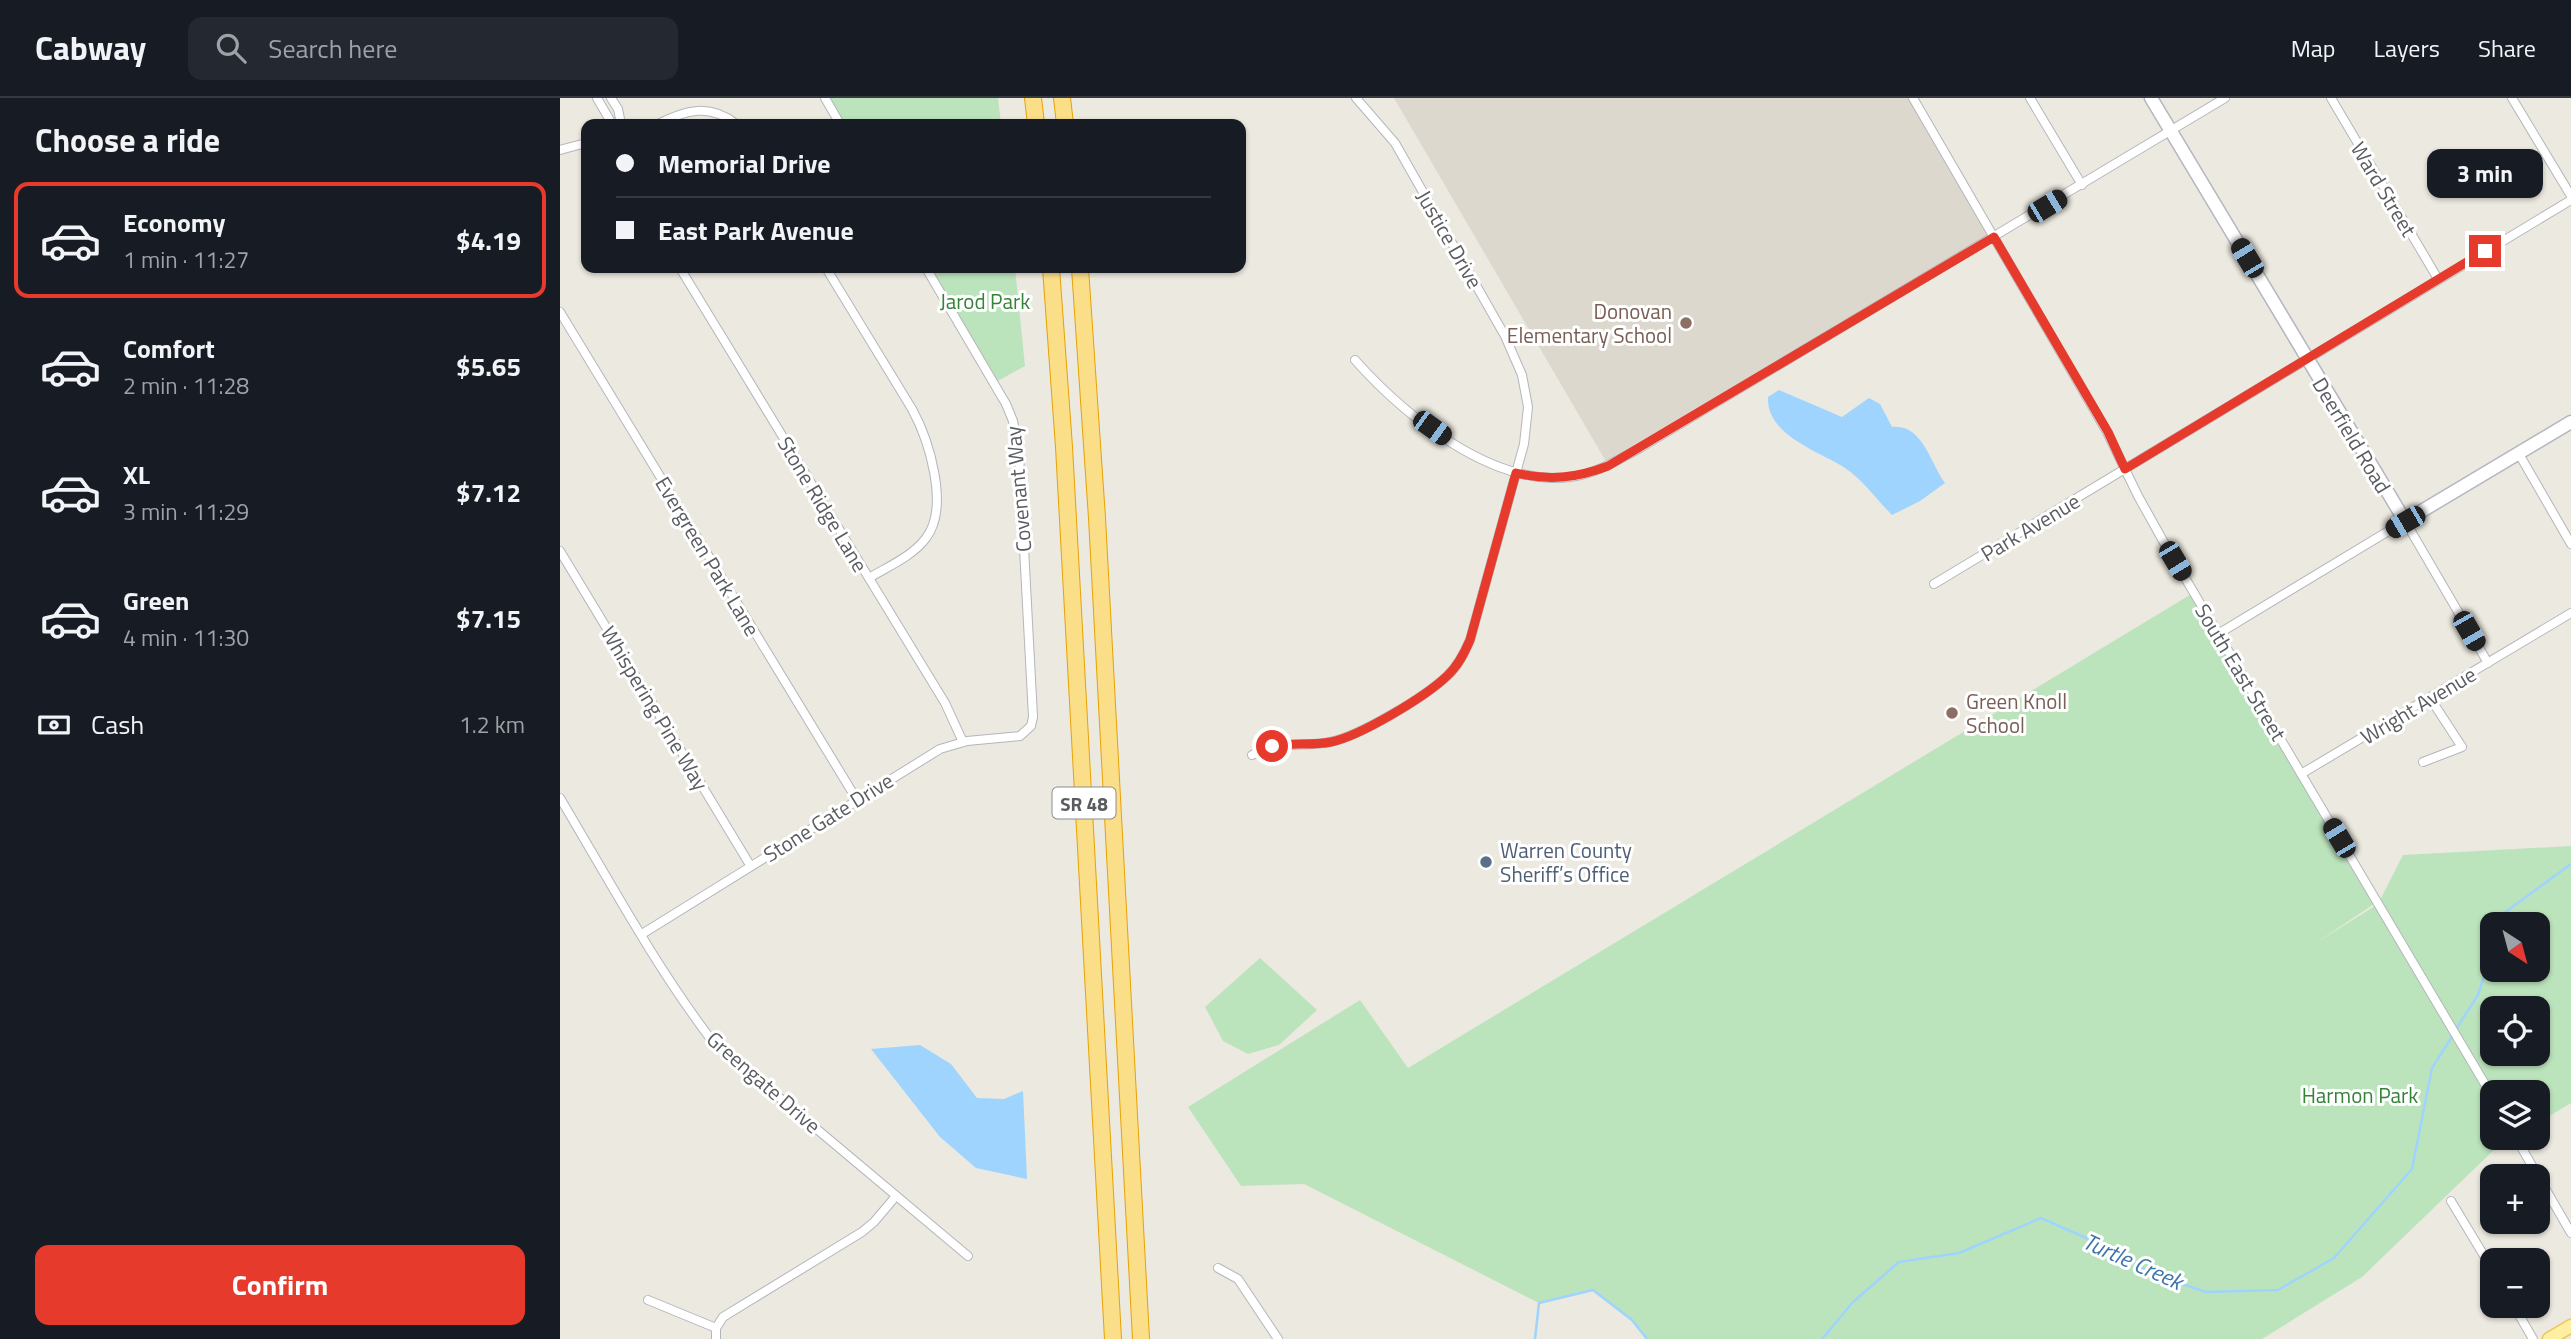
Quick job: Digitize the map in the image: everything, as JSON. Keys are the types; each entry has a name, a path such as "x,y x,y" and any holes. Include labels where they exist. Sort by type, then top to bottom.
{"highway":[{"path":"1033,98 1035,119"},
{"path":"1062,98 1064,119"},
{"name":"SR 48","path":"1051,273 1065,447 1113,1339"},
{"name":"SR 48","path":"1080,273 1097,518 1142,1339"}],"main road":[{"path":"2549,1339 2571,1326"}],"street":[{"path":"597,98 609,119"},
{"path":"611,98 618,109 620,119"},
{"path":"825,98 837,119"},
{"name":"Justice Drive","path":"1252,755 1286,743 1342,739 1406,705 1447,677 1457,666 1470,640 1524,444 1528,407 1522,375 1505,336 1395,144 1356,98"},
{"name":"South East Street","path":"1913,98 2108,432 2162,539 2483,1080"},
{"path":"2030,98 2082,185"},
{"name":"Deerfield Road","path":"2151,98 2488,663"},
{"path":"1355,360 1383,388 1445,437 1483,460 1516,473 1559,478 1588,473 1608,466 2225,98"},
{"name":"Ward Street","path":"2331,98 2438,279"},
{"path":"2512,98 2571,198"},
{"path":"668,119 683,112 697,110 718,113 728,119"},
{"path":"560,150 581,144"},
{"name":"Park Avenue","path":"1934,584 2571,198"},
{"name":"Stone Ridge Lane","path":"683,273 945,703 962,742"},
{"path":"828,273 912,409 922,427 931,454 936,511 931,531 917,547 869,578"},
{"name":"Covenant Way","path":"929,273 1006,404 1017,441 1033,716 1026,732"},
{"name":"Evergreen Park Lane","path":"560,312 857,800"},
{"path":"2218,634 2571,422"},
{"path":"2519,454 2571,544"},
{"name":"Whispering Pine Way","path":"560,551 750,865"},
{"name":"Wright Avenue","path":"2301,774 2571,613"},
{"path":"2423,762 2462,747 2430,698"},
{"name":"Stone Gate Drive","path":"642,934 940,750 962,742 1015,737 1026,732"},
{"name":"Greengate Drive","path":"560,798 642,934 713,1042 968,1256"},
{"path":"2523,1150 2571,1233"},
{"path":"716,1339 716,1328 723,1317 733,1309 862,1232 896,1196"},
{"path":"2451,1201 2480,1249"},
{"path":"1218,1268 1238,1279 1278,1339"},
{"path":"648,1300 716,1328"},
{"path":"2521,1318 2533,1339"}],"shaded area":[{"name":"Donovan Elementary School","path":"1394,98 1913,98 1994,237 1608,465"}],"green space":[{"path":"823,98 998,98 1000,119 836,119"},
{"name":"Jarod Park","path":"928,273 1016,273 1025,366 994,383"},
{"name":"Harmon Park","path":"2193,593 2377,902 2316,943 2378,904 2403,855 2571,846 2571,1103 2550,1116 2550,1080 2480,1080 2480,1150 2494,1150 2362,1277 2262,1339 1647,1339 1632,1320 1593,1290 1539,1303 1304,1184 1241,1186 1188,1107 1360,1000 1408,1068"},
{"path":"1260,958 1317,1010 1279,1045 1248,1054 1223,1041 1205,1007"}],"water":[{"path":"1779,390 1842,417 1869,398 1880,404 1892,427 1903,428 1918,438 1945,483 1920,501 1892,515 1851,473 1784,432 1775,422 1768,397"},
{"path":"920,1045 951,1064 977,1098 1004,1099 1023,1091 1027,1179 976,1168 940,1137 871,1049"}],"waterway":[{"name":"Turtle Creek","path":"2505,912 2571,864"},
{"name":"Turtle Creek","path":"2456,1029 2478,995 2482,982"},
{"name":"Turtle Creek","path":"1822,1339 1853,1302 1899,1262 1959,1253 2041,1218 2093,1241 2155,1275 2206,1292 2278,1290 2334,1258 2412,1169 2432,1068 2453,1035"},
{"name":"Turtle Creek","path":"1535,1339 1539,1303 1593,1290 1632,1320 1647,1339"}],"place":[{"name":"Donovan Elementary School","path":"1686,323"},
{"name":"Green Knoll School","path":"1952,713"},
{"name":"Warren County Sheriff’s Office","path":"1486,862"}],"route":[{"path":"1272,746 1328,742 1356,733 1436,686 1457,666 1470,640 1516,473 1530,477 1574,477 1608,466 1994,237 2108,432 2125,469 2485,251"}]}
